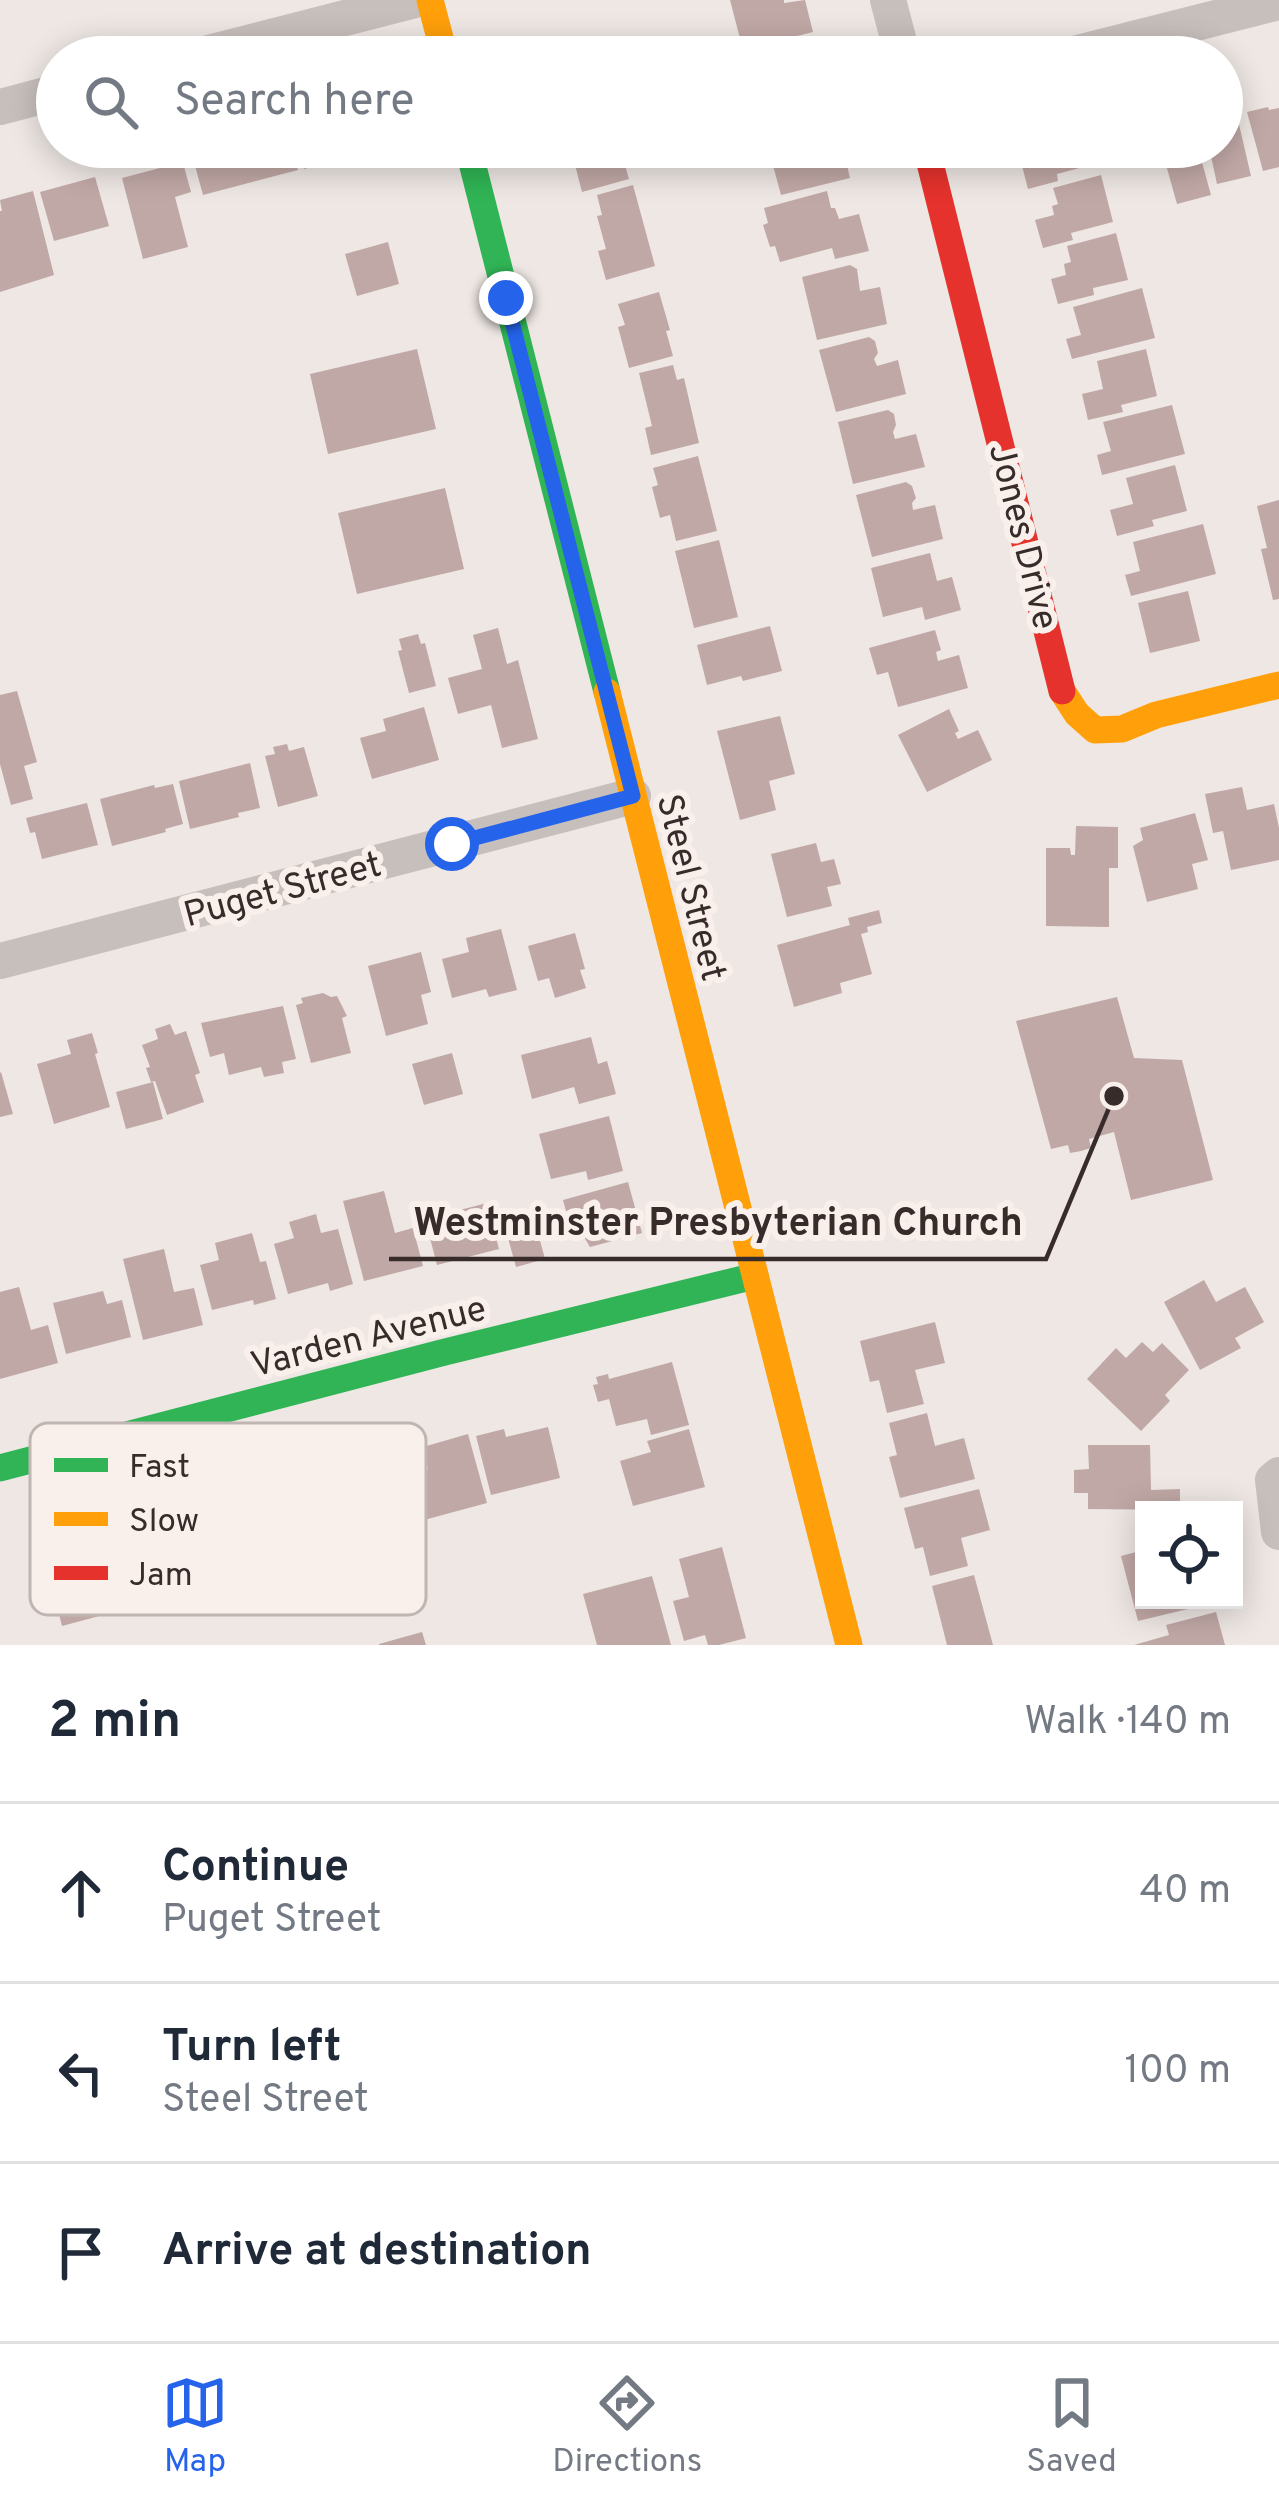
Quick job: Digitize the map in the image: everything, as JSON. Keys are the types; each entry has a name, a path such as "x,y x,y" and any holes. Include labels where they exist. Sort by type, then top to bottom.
{"street":[{"path":"275,36 415,0"},
{"path":"430,0 439,36"},
{"path":"888,0 897,36"},
{"path":"1145,36 1279,2"},
{"path":"0,107 36,98"},
{"name":"Steel Street","path":"473,168 849,1645"},
{"name":"Jones Drive","path":"931,168 1062,692 1095,730 1122,729 1279,685"},
{"name":"Puget Street","path":"0,961 633,796"},
{"name":"Varden Avenue","path":"173,1423 755,1276"},
{"name":"Varden Avenue","path":"0,1468 30,1460"},
{"path":"1279,1475 1274,1480 1279,1532"}],"building":[{"path":"730,0 805,0 813,32 739,36"},
{"path":"1279,108 1279,167 1263,171 1247,112"},
{"path":"1243,142 1251,176 1217,184 1214,168 1243,168"},
{"path":"160,168 184,168 191,192 175,197 188,247 143,259 122,178"},
{"path":"196,168 297,168 298,170 203,195"},
{"path":"576,168 626,168 629,179 582,192"},
{"path":"774,168 848,168 850,178 781,195"},
{"path":"1023,168 1079,168 1057,174 1058,181 1028,189"},
{"path":"1167,168 1204,168 1211,195 1177,204"},
{"path":"1101,175 1113,222 1071,233 1073,240 1043,248 1035,220 1054,215 1052,206 1058,204 1053,188"},
{"path":"95,177 109,226 54,241 40,192"},
{"path":"633,185 655,266 606,280 598,251 606,249 597,195"},
{"path":"33,191 54,275 0,292 0,200"},
{"path":"827,191 839,219 859,214 869,251 835,259 832,248 780,262 763,225 768,223 764,208"},
{"path":"1116,233 1128,280 1093,288 1094,295 1058,304 1051,279 1066,275 1064,264 1071,262 1067,246"},
{"path":"388,242 399,284 357,296 345,254"},
{"path":"850,265 857,269 860,291 880,287 887,324 817,340 802,277"},
{"path":"1142,288 1155,338 1072,359 1066,339 1081,335 1073,307"},
{"path":"659,292 673,356 629,368 618,327 625,325 618,304"},
{"path":"869,337 875,341 877,366 898,360 906,394 836,412 819,350"},
{"path":"417,349 436,429 328,454 310,374"},
{"path":"1146,349 1157,396 1121,405 1123,412 1088,420 1082,394 1103,389 1097,361"},
{"path":"673,365 677,380 684,378 699,443 651,455 645,428 652,426 639,373"},
{"path":"1172,405 1185,454 1102,475 1097,455 1111,451 1103,422"},
{"path":"888,410 894,414 895,439 916,434 925,467 853,484 838,422"},
{"path":"698,456 717,531 676,541 670,515 660,518 652,487 658,485 653,468"},
{"path":"1175,465 1187,511 1117,536 1110,510 1133,504 1126,478"},
{"path":"906,482 916,498 913,510 935,505 943,539 872,557 856,495"},
{"path":"445,488 464,569 357,594 338,513"},
{"path":"1279,500 1279,599 1273,600 1257,506"},
{"path":"1203,524 1216,574 1131,596 1125,575 1140,571 1133,542"},
{"path":"719,540 738,617 694,628 675,551"},
{"path":"930,553 937,581 952,577 961,610 925,620 922,607 883,617 871,568"},
{"path":"1188,591 1200,641 1150,653 1138,603"},
{"path":"770,626 782,671 707,685 697,645"},
{"path":"498,628 507,664 518,660 538,739 502,748 491,705 458,714 448,678 482,669 473,635"},
{"path":"935,630 941,650 936,652 938,661 959,655 968,688 898,707 888,672 877,675 869,648"},
{"path":"418,634 421,644 425,643 436,686 409,693 399,639"},
{"path":"17,691 37,762 24,766 33,799 11,805 0,764 0,695"},
{"path":"424,707 439,760 372,779 360,738 386,731 383,719"},
{"path":"949,709 958,739 978,730 992,760 927,792 898,735"},
{"path":"780,716 795,774 769,781 776,810 740,820 717,731"},
{"path":"287,744 289,751 304,747 318,796 278,807 265,756 275,754 273,747"},
{"path":"250,763 260,808 190,829 179,781"},
{"path":"173,784 183,824 112,846 100,799"},
{"path":"1242,787 1247,810 1274,804 1279,860 1231,870 1223,831 1213,833 1205,794"},
{"path":"87,803 98,845 42,859 26,818"},
{"path":"1195,813 1208,860 1192,864 1198,889 1147,902 1133,846 1143,840 1140,828"},
{"path":"1076,826 1118,827 1118,868 1109,868 1109,927 1046,926 1046,848 1070,848 1075,855"},
{"path":"816,843 821,862 834,859 841,884 827,887 832,906 787,917 771,854"},
{"path":"879,910 882,923 861,934 872,974 840,983 842,993 794,1007 777,945 850,925 848,918"},
{"path":"501,929 517,990 489,997 486,989 452,998 442,959 469,952 466,938"},
{"path":"575,933 586,988 555,998 549,978 538,981 528,946"},
{"path":"421,952 431,992 421,995 428,1024 386,1036 368,966"},
{"path":"323,993 337,996 347,1016 342,1018 351,1053 311,1063 296,1005 303,1003 301,998"},
{"path":"1117,997 1134,1058 1182,1060 1213,1180 1131,1200 1114,1132 1089,1139 1091,1148 1081,1151 1070,1153 1068,1145 1051,1149 1016,1021"},
{"path":"283,1006 296,1059 282,1062 284,1073 264,1077 261,1067 229,1075 224,1053 210,1057 201,1023"},
{"path":"170,1024 175,1035 186,1031 204,1102 167,1115 146,1068 150,1067 142,1045 158,1039 155,1029"},
{"path":"92,1033 110,1107 54,1124 37,1064 71,1054 67,1040"},
{"path":"591,1037 598,1064 607,1061 616,1094 579,1104 574,1087 532,1099 521,1055"},
{"path":"452,1053 463,1094 424,1105 412,1064"},
{"path":"0,1073 13,1114 0,1117"},
{"path":"153,1082 163,1119 126,1129 116,1092"},
{"path":"609,1116 623,1171 588,1180 586,1171 551,1179 539,1134"},
{"path":"628,1182 642,1233 590,1247 581,1232 585,1231 580,1211 567,1215 563,1200"},
{"path":"384,1191 395,1233 413,1228 423,1266 364,1281 343,1201"},
{"path":"487,1203 499,1249 437,1265 425,1219"},
{"path":"316,1214 321,1233 338,1229 353,1284 330,1291 328,1283 288,1294 274,1244 294,1238 289,1222"},
{"path":"534,1218 545,1259 516,1267 505,1227"},
{"path":"252,1233 276,1299 212,1310 200,1265 219,1260 215,1243"},
{"path":"164,1249 174,1292 194,1288 203,1325 143,1340 123,1259"},
{"path":"1204,1280 1216,1302 1245,1287 1264,1322 1235,1338 1241,1348 1200,1370 1164,1302"},
{"path":"19,1287 31,1330 48,1325 58,1363 0,1379 0,1292"},
{"path":"103,1291 107,1304 122,1300 131,1337 66,1354 53,1303"},
{"path":"935,1322 945,1363 915,1370 924,1404 887,1413 879,1380 870,1382 860,1341"},
{"path":"1142,1342 1153,1352 1162,1343 1189,1370 1165,1395 1170,1401 1141,1431 1087,1379 1116,1348 1126,1358"},
{"path":"672,1362 689,1425 651,1435 647,1419 616,1426 609,1399 598,1402 593,1385 598,1384 596,1377 608,1374 609,1379"},
{"path":"927,1413 935,1446 964,1438 975,1479 900,1498 889,1457 897,1455 889,1423"},
{"path":"548,1427 560,1478 491,1495 476,1436 504,1429 506,1437"},
{"path":"689,1429 705,1487 633,1506 620,1461 651,1452 647,1441"},
{"path":"468,1434 487,1503 426,1519 426,1446"},
{"path":"1088,1445 1150,1445 1151,1490 1180,1489 1180,1501 1135,1501 1135,1510 1088,1509 1088,1493 1074,1493 1074,1470 1089,1469"},
{"path":"979,1489 990,1530 961,1538 968,1566 930,1576 923,1547 915,1549 904,1508"},
{"path":"722,1547 746,1638 719,1645 708,1645 705,1635 684,1641 673,1601 689,1597 679,1559"},
{"path":"1135,1552 1135,1609 1188,1609 1138,1621 1121,1556"},
{"path":"974,1575 993,1645 947,1645 932,1586"},
{"path":"652,1576 671,1645 597,1645 583,1594"},
{"path":"1216,1612 1225,1645 1134,1645 1169,1635 1166,1625"},
{"path":"59,1615 103,1615 62,1626"},
{"path":"422,1632 426,1645 379,1645 379,1644"}],"traffic: fast":[{"path":"473,168 607,692"},
{"path":"173,1423 755,1276"},
{"path":"0,1468 30,1460"}],"traffic: slow":[{"path":"430,0 439,36"},
{"path":"1062,691 1095,730 1122,729 1156,715 1279,685"},
{"path":"607,692 849,1645"}],"traffic: jam":[{"path":"931,168 1062,691"}],"place":[{"name":"Westminster Presbyterian Church","path":"1114,1096"}],"route":[{"path":"452,844 633,796 506,298"}]}
